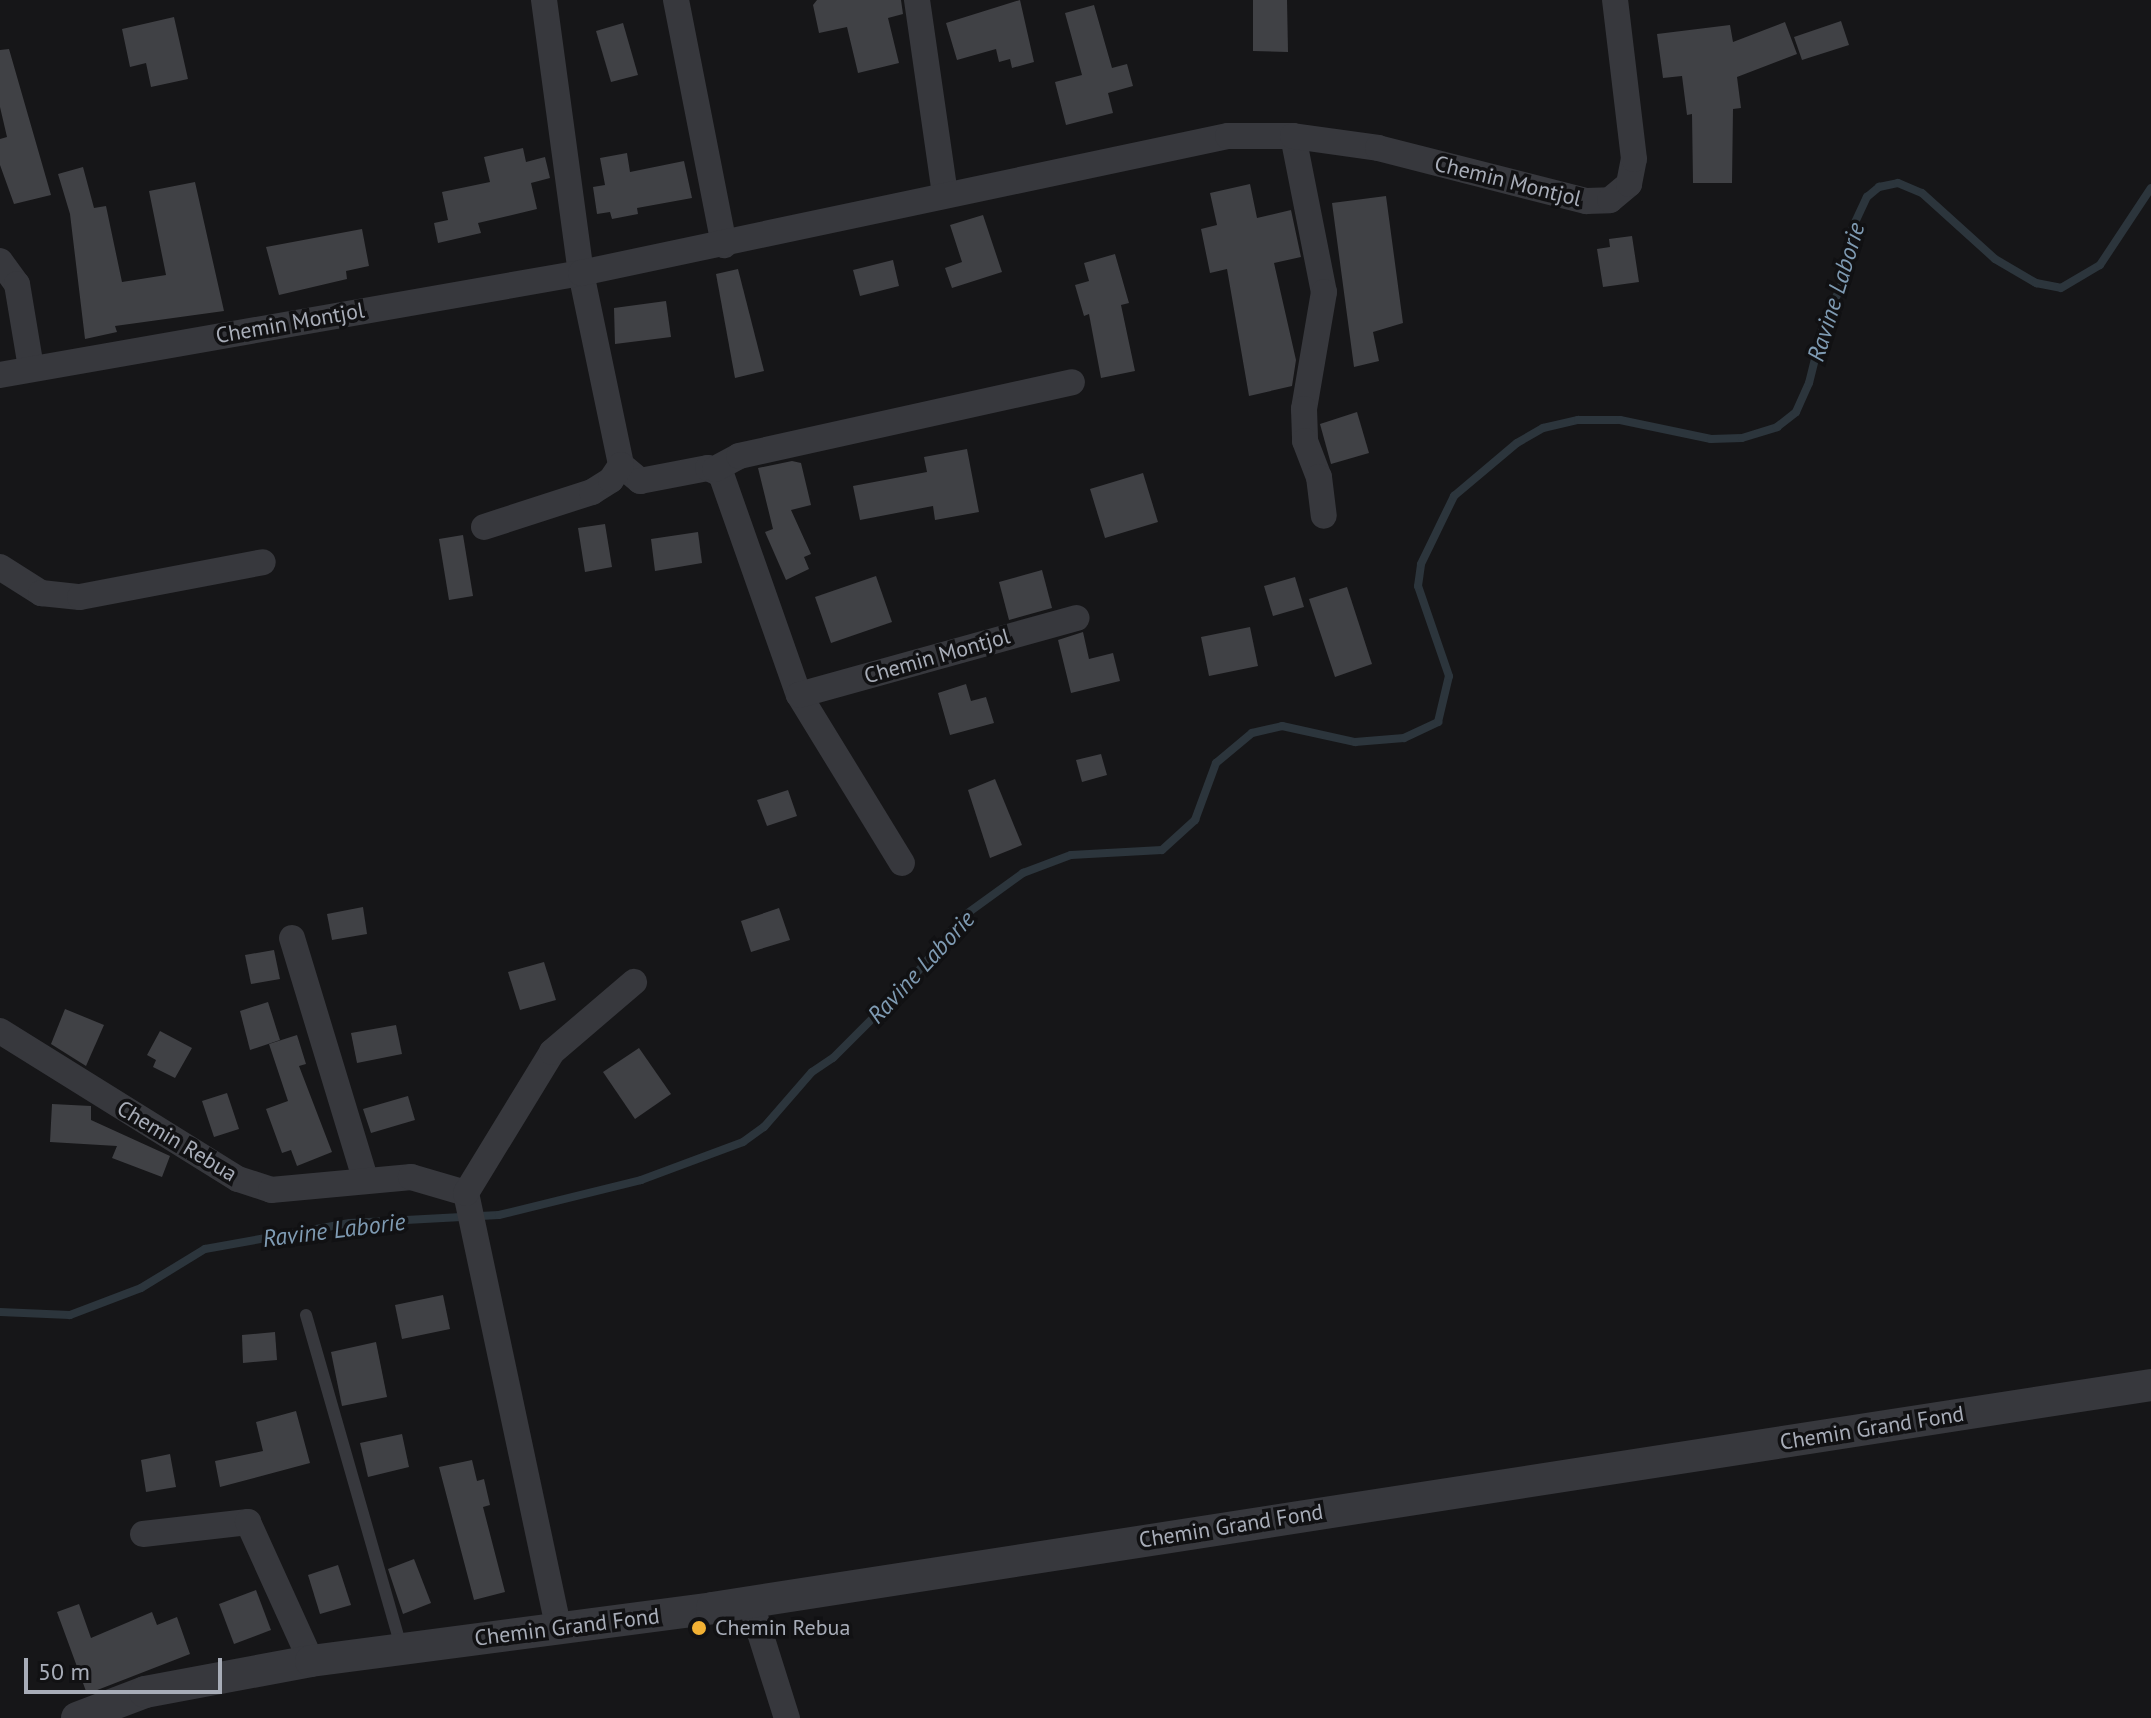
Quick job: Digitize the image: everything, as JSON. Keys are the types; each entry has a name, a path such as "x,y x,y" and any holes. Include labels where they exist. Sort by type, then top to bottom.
{"street":[{"path":"544,0 581,273 621,465 634,479 650,481 715,469 739,456 1072,382"},
{"path":"676,0 724,245"},
{"path":"917,0 945,195"},
{"name":"Chemin Montjol","path":"0,375 581,273 1228,136 1293,136 1378,148 1586,201 1610,200 1629,184 1634,159 1615,0"},
{"path":"1293,136 1324,292 1304,409 1305,441 1319,477 1324,516"},
{"path":"0,261 17,284 31,368"},
{"path":"484,527 592,492 611,480 621,465"},
{"path":"715,469 727,485 799,695 902,863"},
{"path":"0,567 41,593 80,597 263,562"},
{"name":"Chemin Montjol","path":"799,695 1076,618"},
{"path":"292,938 366,1181"},
{"path":"559,1629 476,1248 468,1198 552,1052 634,982"},
{"name":"Chemin Rebua","path":"0,1031 238,1179 271,1190 411,1177 468,1198"},
{"name":"Chemin Grand Fond","path":"77,1718 145,1692 311,1661 750,1601 2151,1385"},
{"path":"143,1534 248,1522 311,1661"},
{"path":"750,1601 787,1718"}],"lane":[{"path":"306,1315 402,1647"}],"building":[{"path":"817,0 901,0 903,14 888,18 899,63 858,73 847,27 819,33 813,5"},
{"path":"1020,0 1034,62 1012,68 1010,59 999,62 996,49 957,60 946,23"},
{"path":"1253,0 1287,0 1288,52 1253,51"},
{"path":"1094,5 1112,68 1127,64 1133,86 1108,93 1113,113 1066,125 1055,82 1082,75 1065,13"},
{"path":"174,17 188,79 151,87 146,63 130,67 122,29"},
{"path":"1841,21 1849,45 1802,60 1794,37"},
{"path":"1785,22 1797,54 1737,77 1741,108 1733,109 1732,183 1693,183 1692,114 1687,115 1682,76 1663,78 1657,34 1730,25 1733,42"},
{"path":"623,23 638,75 611,82 596,31"},
{"path":"9,49 51,195 14,204 0,165 0,139 7,137 0,107 0,50"},
{"path":"523,148 526,162 545,157 550,178 531,183 537,209 478,223 481,233 438,243 434,223 448,220 442,192 490,182 484,157"},
{"path":"627,153 630,172 684,161 692,198 637,208 638,214 612,219 610,212 597,214 593,187 605,185 600,158"},
{"path":"83,167 94,208 106,206 122,282 166,275 149,191 195,182 224,311 115,326 117,332 85,339 70,214 58,174"},
{"path":"1250,184 1257,218 1291,210 1301,257 1274,263 1296,360 1292,386 1249,396 1227,269 1210,273 1201,229 1217,225 1210,193"},
{"path":"1386,196 1403,323 1373,332 1379,361 1354,367 1332,203"},
{"path":"983,215 1002,272 952,288 945,268 962,262 950,225"},
{"path":"362,229 369,266 346,271 347,279 279,295 266,247"},
{"path":"1632,236 1639,282 1603,287 1597,249 1610,247 1609,239"},
{"path":"1115,254 1129,303 1121,305 1135,371 1101,378 1089,314 1084,316 1075,285 1089,281 1084,263"},
{"path":"893,260 899,286 860,296 853,270"},
{"path":"738,269 764,371 735,378 716,274"},
{"path":"666,301 671,337 615,344 614,308"},
{"path":"1357,412 1369,453 1331,464 1320,424"},
{"path":"967,449 979,512 935,520 933,506 860,520 853,486 927,472 924,457"},
{"path":"792,461 801,463 811,505 791,510 811,554 804,557 809,569 786,580 765,532 773,529 758,468"},
{"path":"1143,473 1158,522 1105,538 1090,489"},
{"path":"605,524 612,567 585,572 578,528"},
{"path":"698,532 702,563 655,571 651,539"},
{"path":"463,535 473,596 449,600 439,539"},
{"path":"1042,570 1052,608 1009,620 999,582"},
{"path":"876,576 892,622 831,643 815,597"},
{"path":"1295,577 1304,607 1273,616 1264,586"},
{"path":"1347,587 1372,664 1335,677 1309,599"},
{"path":"1250,627 1258,666 1209,676 1201,637"},
{"path":"1083,632 1089,659 1113,653 1120,681 1071,693 1058,640"},
{"path":"966,684 971,701 986,697 994,723 950,735 938,693"},
{"path":"1101,754 1107,775 1082,782 1076,760"},
{"path":"995,779 1022,845 990,858 968,790"},
{"path":"788,790 797,816 767,826 757,800"},
{"path":"363,907 367,934 332,940 327,914"},
{"path":"779,908 790,940 751,952 741,921"},
{"path":"274,950 280,979 251,984 245,955"},
{"path":"544,962 556,1000 520,1010 508,972"},
{"path":"268,1002 280,1040 250,1050 240,1011"},
{"path":"65,1009 104,1025 86,1066 51,1044"},
{"path":"396,1025 402,1054 357,1063 351,1033"},
{"path":"160,1031 192,1048 175,1078 153,1067 156,1060 147,1055"},
{"path":"297,1035 306,1064 299,1066 332,1152 297,1166 291,1150 282,1153 266,1109 288,1101 269,1044"},
{"path":"639,1048 671,1094 635,1119 603,1072"},
{"path":"227,1093 239,1129 214,1137 202,1101"},
{"path":"408,1096 415,1120 371,1133 363,1109"},
{"path":"52,1104 91,1106 91,1120 170,1156 162,1177 112,1158 117,1146 50,1142"},
{"path":"443,1295 450,1329 402,1339 395,1305"},
{"path":"275,1332 277,1360 243,1363 242,1335"},
{"path":"376,1342 387,1397 342,1406 331,1352"},
{"path":"296,1411 310,1463 220,1487 215,1461 263,1451 256,1422"},
{"path":"402,1434 409,1467 368,1477 360,1443"},
{"path":"170,1454 176,1487 146,1492 141,1460"},
{"path":"472,1460 477,1481 484,1479 490,1505 483,1507 505,1592 474,1600 439,1467"},
{"path":"414,1559 431,1603 403,1614 388,1569"},
{"path":"338,1565 351,1605 320,1614 308,1575"},
{"path":"256,1590 271,1630 234,1644 219,1604"},
{"path":"79,1604 91,1638 152,1612 157,1625 177,1617 190,1654 87,1694 57,1612"}],"waterway":[{"name":"Ravine Laborie","path":"0,1312 70,1315 141,1288 205,1249 350,1223 499,1215 641,1180 743,1142 764,1127 812,1072 833,1058 910,981 965,915 1023,873 1071,855 1162,850 1195,820 1216,763 1252,733 1282,726 1355,742 1404,738 1438,722 1449,676 1418,586 1421,564 1454,496 1517,443 1543,428 1578,420 1620,420 1711,439 1742,438 1777,427 1796,412 1809,383 1823,327 1844,279 1851,231 1867,197 1879,187 1898,183 1922,193 1995,259 2036,283 2061,288 2100,265 2151,188"}],"place":[{"name":"Chemin Rebua","path":"699,1628"}]}
